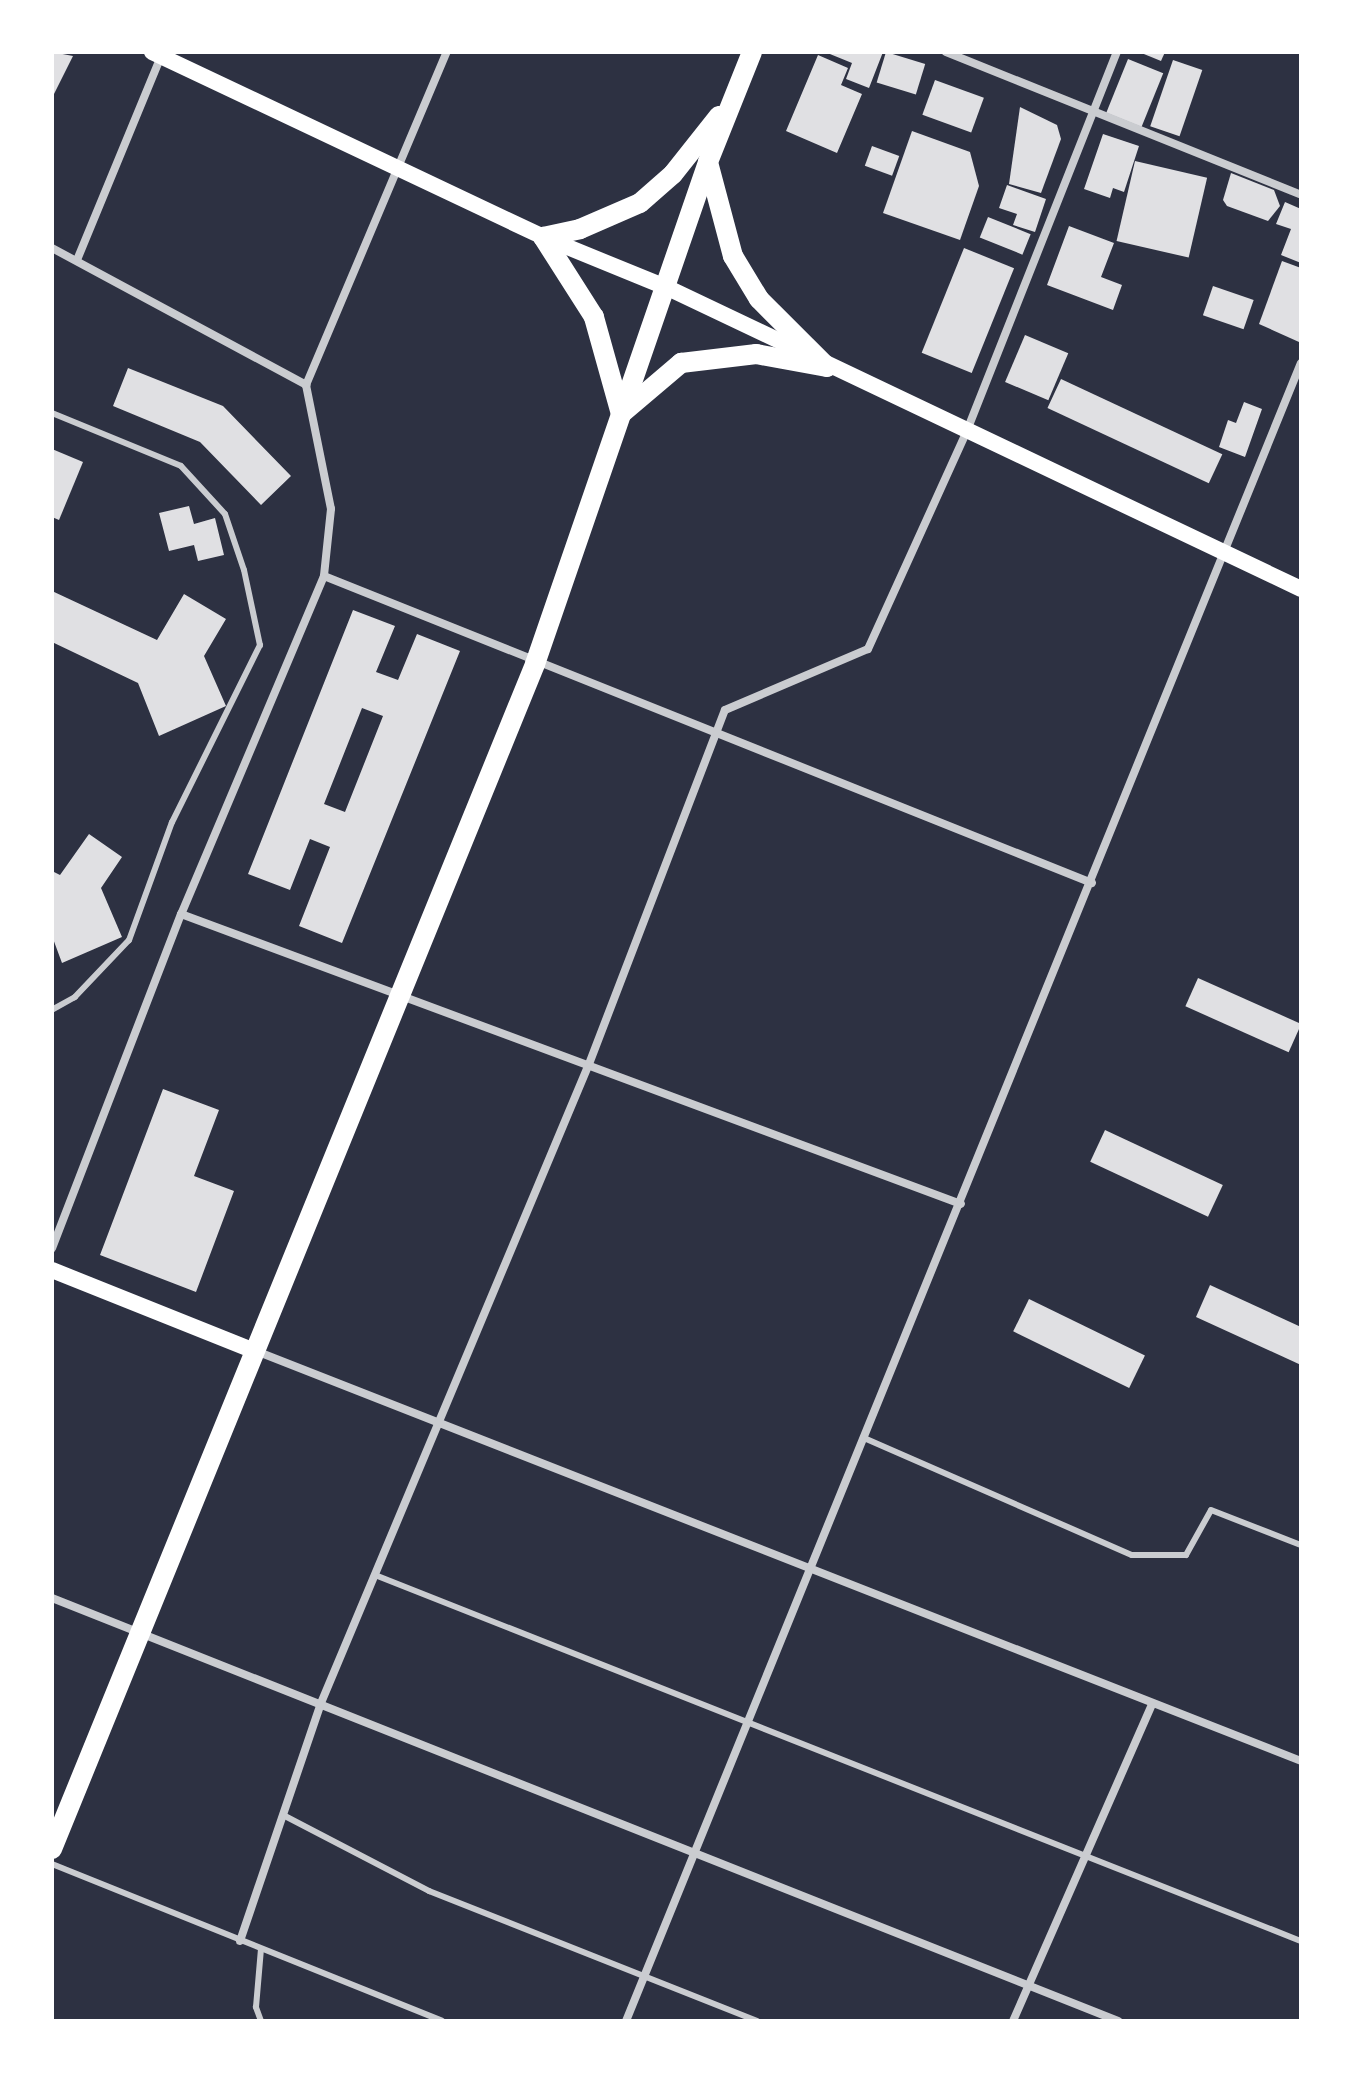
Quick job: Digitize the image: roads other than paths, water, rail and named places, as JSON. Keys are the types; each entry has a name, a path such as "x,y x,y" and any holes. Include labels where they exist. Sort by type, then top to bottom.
{"main road":[{"path":"52,1849 535,664 668,288 708,162 752,52"},
{"path":"157,54 543,237 668,288 827,367 1301,589"},
{"path":"543,237 580,229 640,203 673,174 731,101"},
{"path":"708,162 733,256 759,299 827,367"},
{"path":"543,237 594,317 621,414"},
{"path":"621,414 681,363 756,354 827,367"},
{"path":"52,1270 255,1351"}],"street":[{"path":"52,1248 181,914 324,576 331,509 306,385 400,170 447,52"},
{"path":"946,52 1301,195"},
{"path":"240,1941 321,1703 589,1064 725,710 868,649 966,433 1117,52"},
{"path":"77,260 157,54"},
{"path":"52,248 306,385"},
{"path":"626,2021 692,1851 961,1204 1301,363"},
{"path":"324,576 535,664 717,730 1092,883"},
{"path":"181,914 961,1204"},
{"path":"255,1351 1301,1761"},
{"path":"52,1598 1118,2021"},
{"path":"1013,2021 1152,1705"}],"lane":[{"path":"52,413 181,466 225,514 244,570 260,645 172,822 129,940 75,997 52,1010"},
{"path":"864,1438 1132,1555 1186,1555 1211,1510 1301,1545"},
{"path":"375,1575 1301,1941"},
{"path":"283,1815 429,1891 757,2021"},
{"path":"52,1864 442,2021"},
{"path":"261,1949 256,2007 261,2021"}]}
